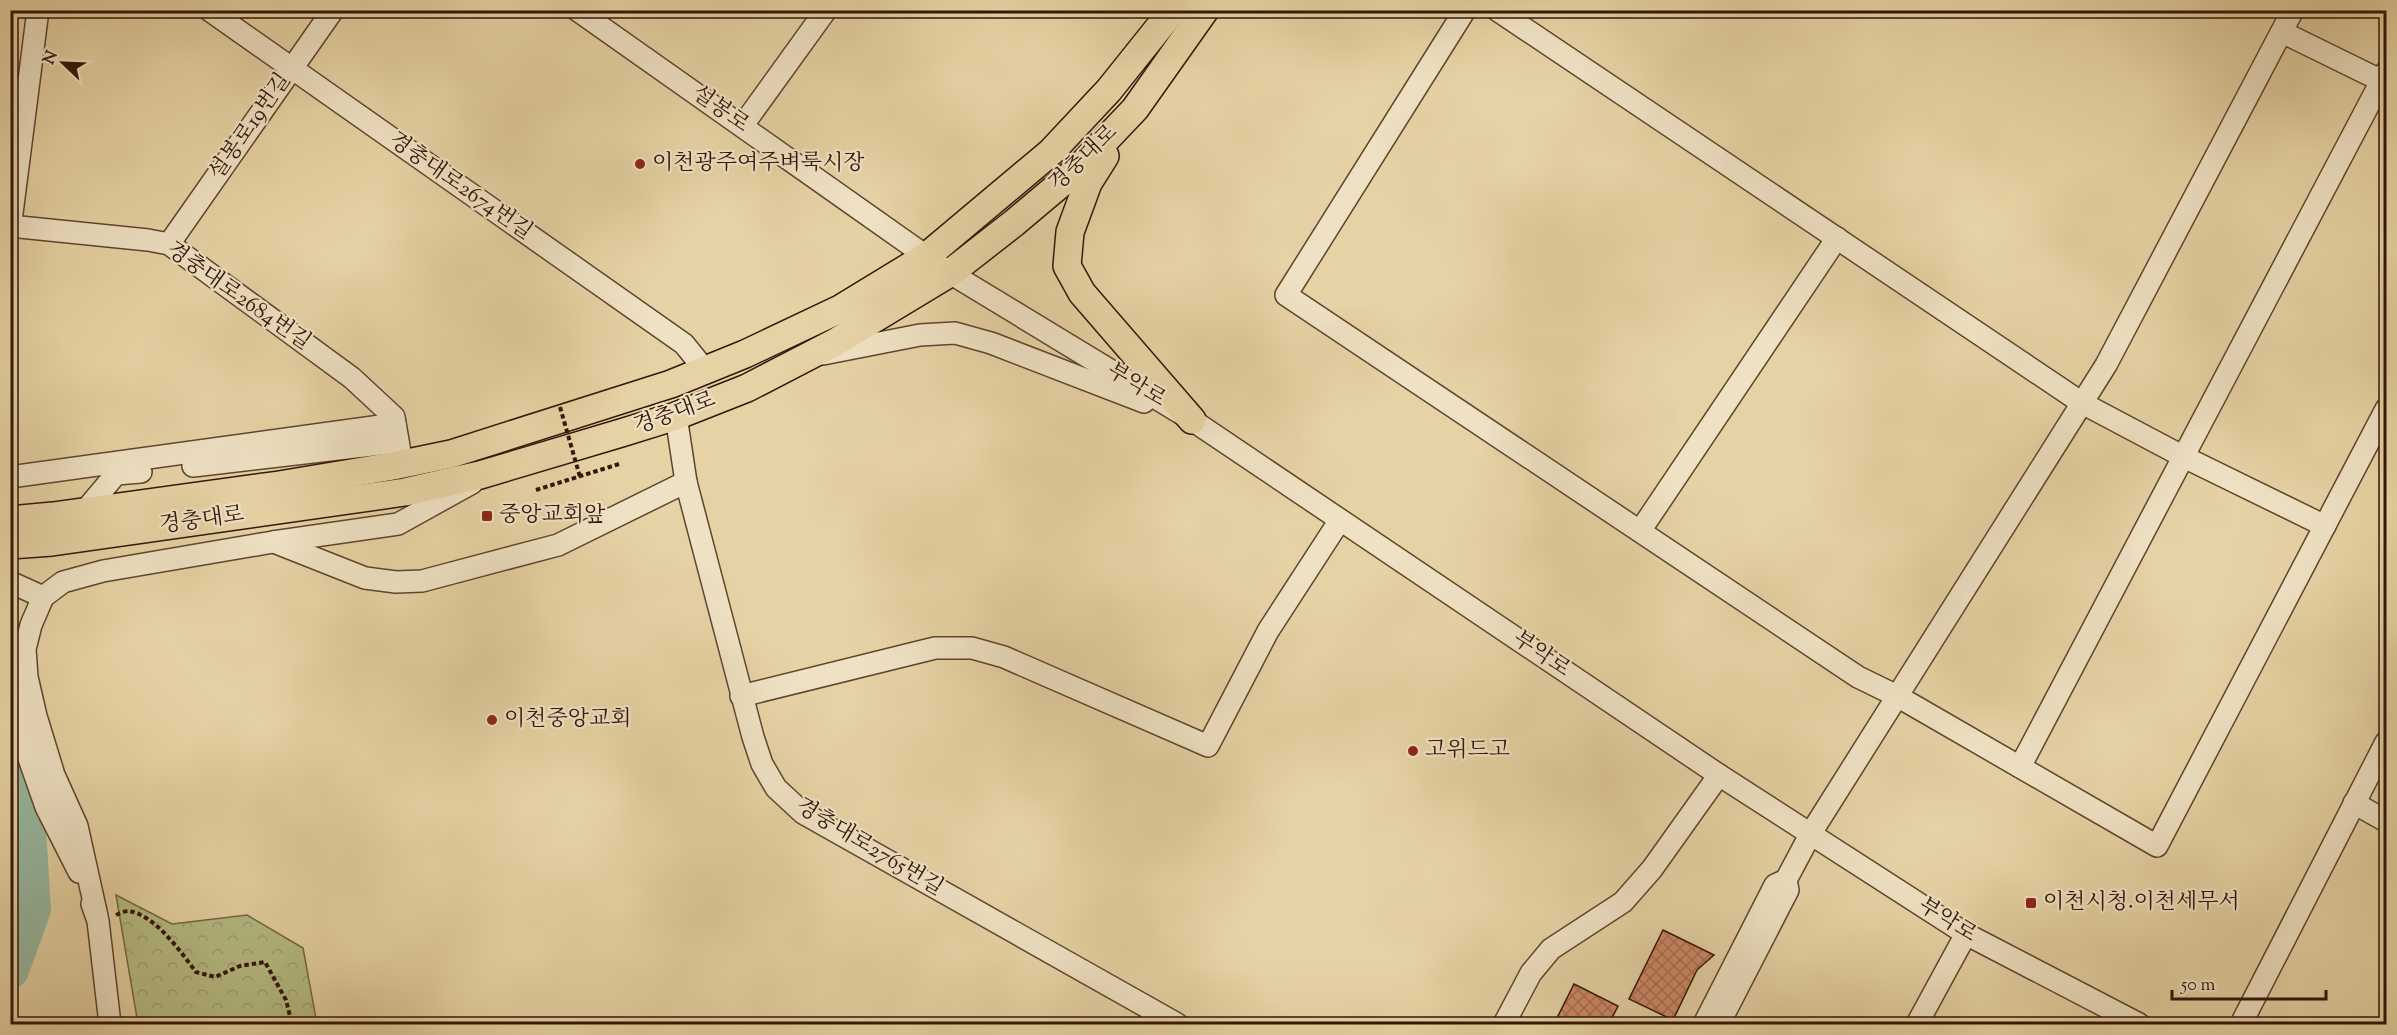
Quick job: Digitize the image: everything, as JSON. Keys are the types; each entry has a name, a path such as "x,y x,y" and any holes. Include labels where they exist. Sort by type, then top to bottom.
{"main road":[{"name":"경충대로","path":"10,545 52,529 84,512 279,485 398,443 451,454 671,384 792,333 840,309 927,256 1051,152 1109,90 1173,10"},
{"name":"경충대로","path":"10,520 52,529 405,492 497,469 676,416 747,388 834,343 950,273 1077,170 1135,109 1205,10"},
{"path":"1135,109 1088,183 1070,232 1067,266 1082,293 1192,420"}],"street":[{"path":"11,227 38,10"},
{"name":"경충대로2674번길","path":"209,10 291,70 684,344 705,370"},
{"name":"설봉로19번길","path":"168,244 333,10"},
{"path":"743,125 826,10"},
{"path":"1465,10 1286,295 1858,677 1897,696 2157,846 2386,409"},
{"path":"1497,10 2082,403 2184,457 2325,526"},
{"path":"1704,1024 1775,885 1786,880 1811,833 2106,365 2293,10"},
{"name":"설봉로","path":"582,12 950,273"},
{"path":"2020,767 2385,78 2282,32"},
{"name":"경충대로2684번길","path":"11,227 148,240 168,244 352,378 394,417 398,443"},
{"path":"1640,531 1837,238"},
{"name":"부악로","path":"950,273 1192,420 1719,775 1966,934 2139,1024"},
{"path":"808,357 920,335 955,333 991,343 1192,420"},
{"name":"경충대로2765번길","path":"676,416 686,482 741,696 762,765 776,788 803,813 1177,1024"},
{"path":"10,477 398,443"},
{"path":"110,1024 97,918 77,826 54,775 36,716 27,676 25,649 31,625 43,597 63,582 103,571 273,542 398,524 497,469"},
{"path":"273,542 365,578 396,582 422,581 558,545 686,482"},
{"path":"741,696 935,648 972,648 1005,657 1208,746 1268,631 1340,520"},
{"path":"10,582 43,597"},
{"path":"10,689 26,750 46,807 82,880 97,918"},
{"path":"2241,1024 2386,742"},
{"path":"1504,1024 1531,973 1551,949 1623,902 1652,869 1719,775"},
{"path":"2354,803 2386,821"},
{"path":"1719,1024 1788,890 1786,880"},
{"path":"1917,1024 1966,934"}],"path":[{"path":"560,406 580,477"},
{"path":"536,490 619,464"},
{"path":"97,918 128,911 148,918 181,952 196,972 215,977 240,966 265,962 286,1000 292,1024"}],"green space":[{"path":"116,895 172,924 247,915 303,948 317,1024 138,1024"}],"building":[{"path":"1663,930 1714,955 1697,970 1673,1020 1629,999"},
{"path":"1574,984 1618,1006 1609,1024 1554,1024"}],"waterway":[{"path":"10,766 26,816 32,909 10,970"}],"place":[{"name":"이천광주여주벼룩시장","path":"640,164"},
{"name":"중앙교회앞","path":"487,516"},
{"name":"이천중앙교회","path":"492,720"},
{"name":"고위드고","path":"1413,751"},
{"name":"이천시청.이천세무서","path":"2031,903"}]}
